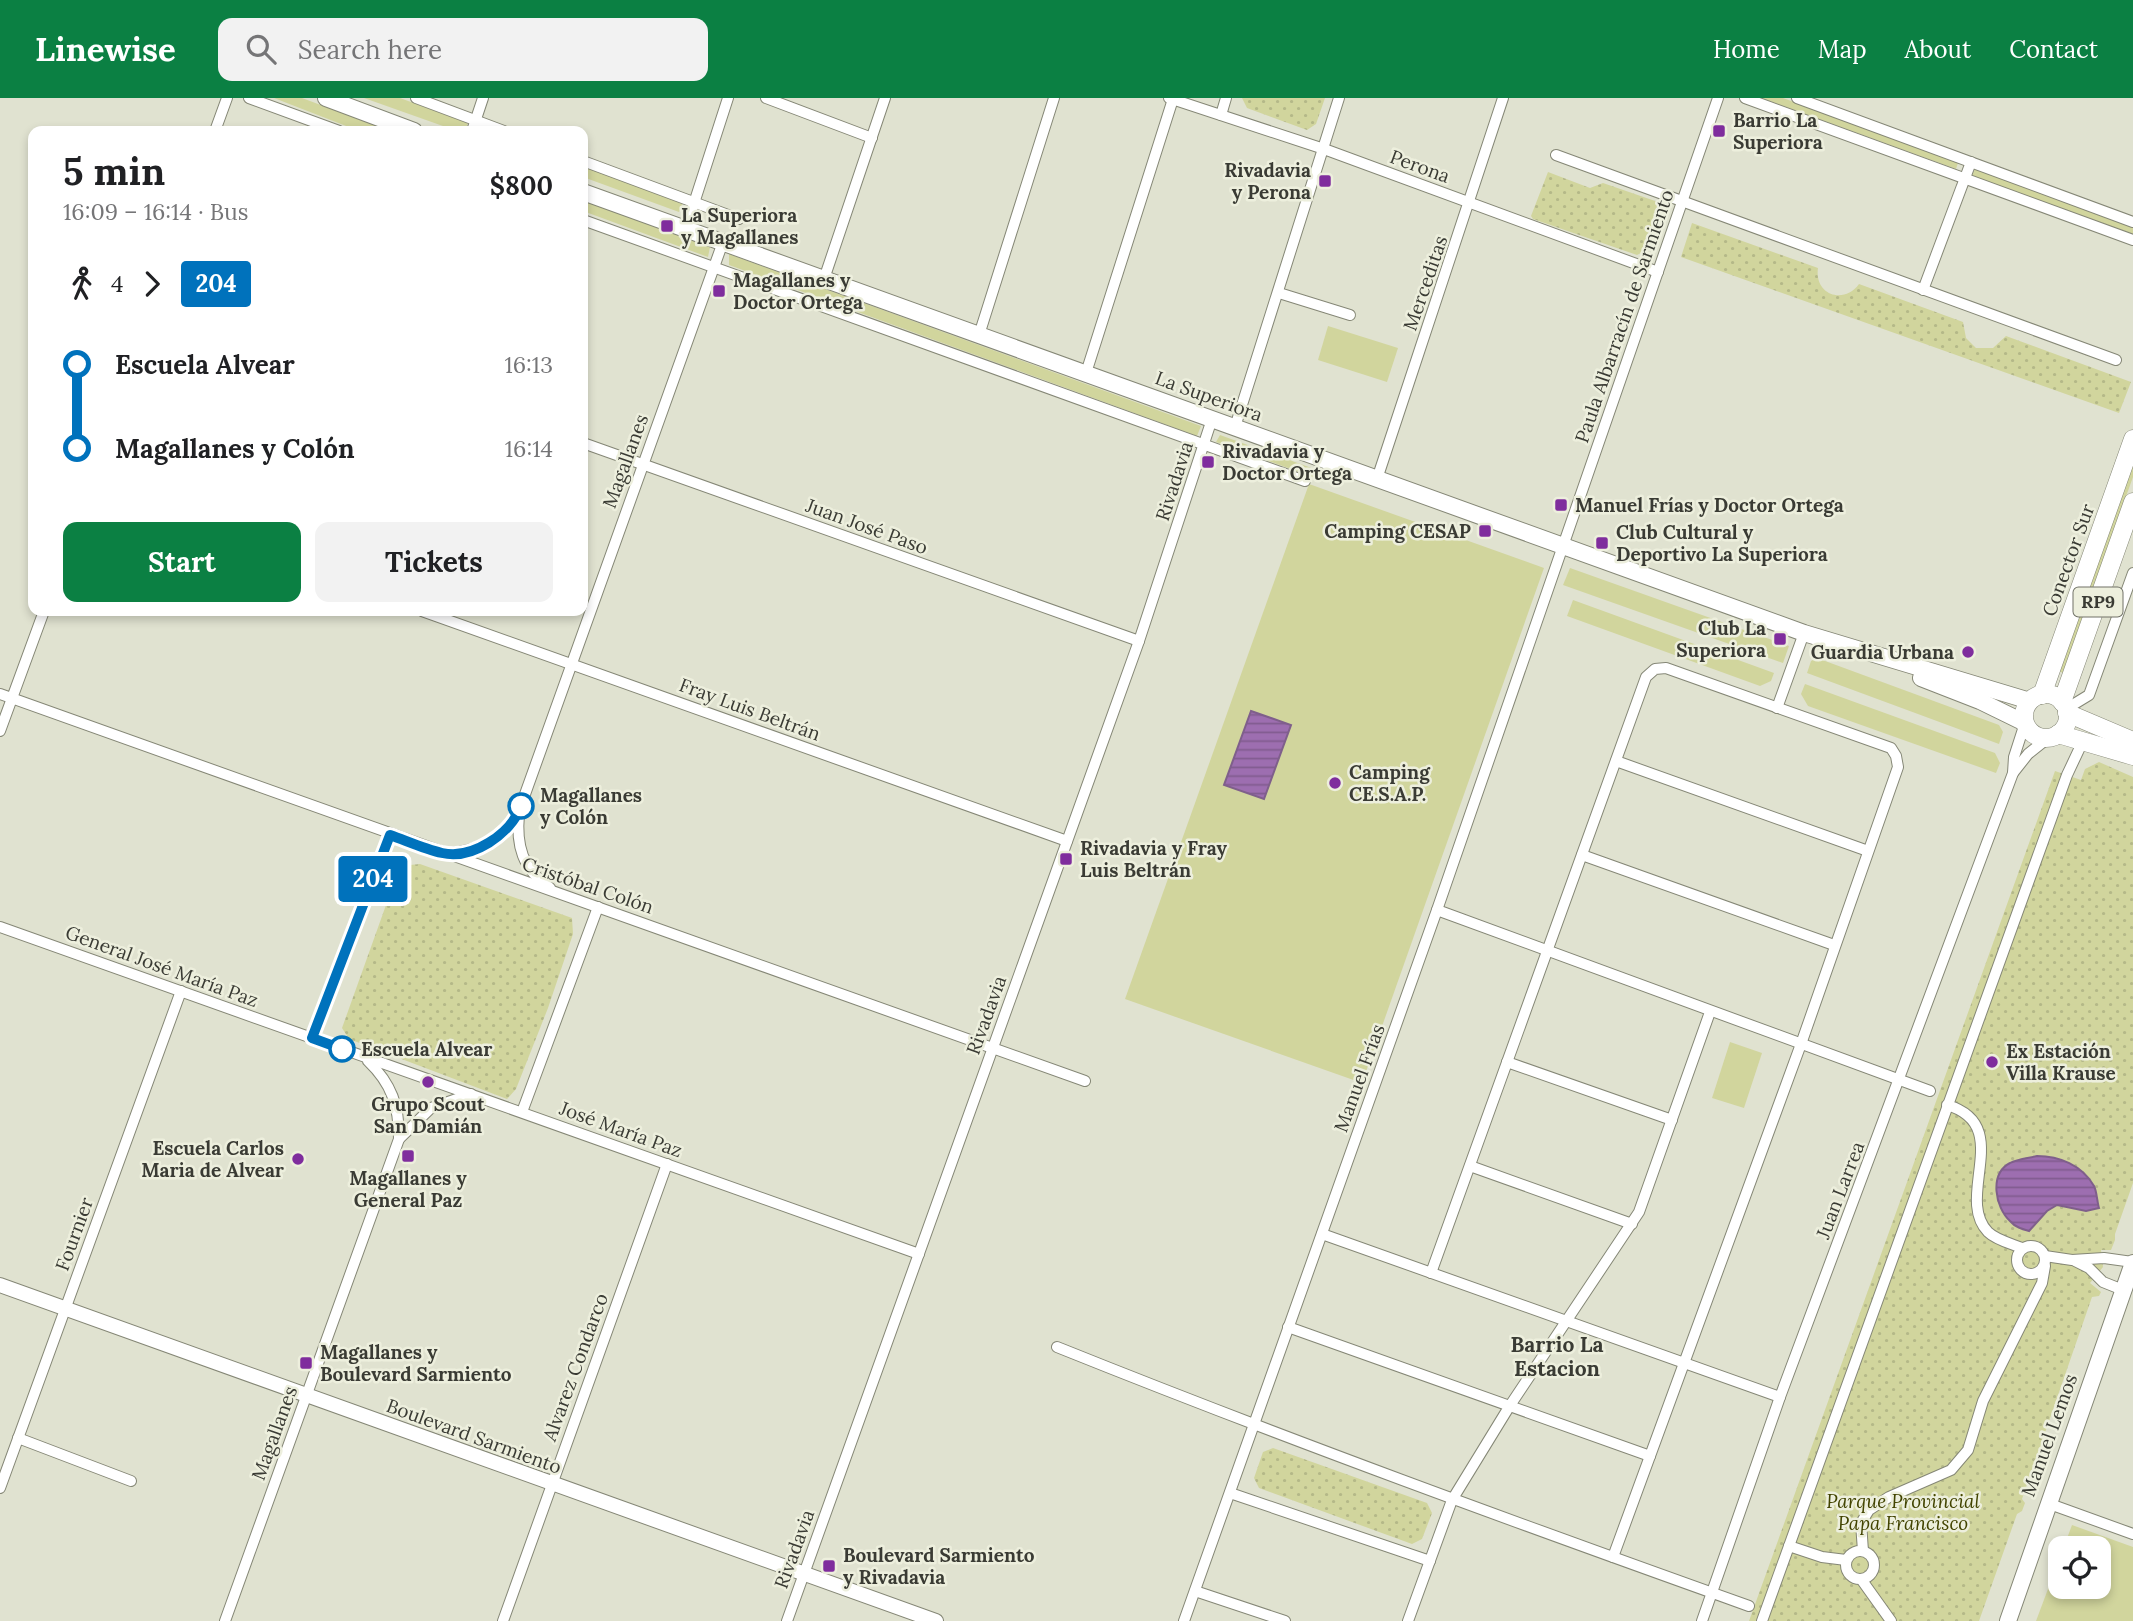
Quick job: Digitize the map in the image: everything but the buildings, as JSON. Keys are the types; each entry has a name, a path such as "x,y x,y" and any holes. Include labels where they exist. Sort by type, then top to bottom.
{"main road":[{"path":"334,99 402,126"},
{"name":"La Superiora","path":"588,194 1821,639 1962,693 2025,723"},
{"name":"Conector Sur","path":"2036,698 2133,439"},
{"name":"RP9","path":"2065,708 2133,502"},
{"name":"La Superiora","path":"1821,639 2036,698"},
{"path":"2133,741 2065,708 2050,695 2036,698 2025,710 2025,723 2032,733 2083,741 2133,756"},
{"path":"2053,736 2065,725 2065,708"},
{"name":"Manuel Lemos","path":"2008,1621 2130,1274"}],"street":[{"path":"217,126 226,98"},
{"path":"249,98 325,126"},
{"path":"416,98 473,126 483,98"},
{"path":"686,228 729,98"},
{"path":"766,98 872,138"},
{"path":"824,279 885,98"},
{"path":"979,335 1054,98"},
{"path":"1221,115 1226,98"},
{"path":"1235,427 1339,98"},
{"name":"Merceditas","path":"1377,479 1503,98"},
{"name":"Paula Albarracín de Sarmiento","path":"1564,546 1718,98"},
{"path":"1745,98 2133,240"},
{"path":"1797,98 2133,222"},
{"path":"1086,373 1171,99"},
{"name":"Perona","path":"1171,99 1324,149 1658,272"},
{"path":"1556,155 2116,360"},
{"path":"1923,290 1972,162"},
{"path":"588,163 739,219"},
{"path":"588,222 1305,481"},
{"name":"Magallanes","path":"444,854 475,850 492,841 509,828 519,811 723,242"},
{"path":"1279,293 1350,315"},
{"name":"Rivadavia","path":"787,1621 1139,641 1212,419"},
{"name":"Juan José Paso","path":"588,445 1139,641"},
{"name":"Manuel Frías","path":"1184,1621 1564,546"},
{"path":"2065,708 2089,695 2133,573"},
{"path":"0,731 42,616"},
{"name":"Fray Luis Beltrán","path":"436,616 1067,841"},
{"path":"1777,708 1804,633"},
{"path":"1431,1273 1646,677 1655,669 1666,668 1891,748 1898,767 1801,1044 1613,1557"},
{"name":"Cristóbal Colón","path":"0,694 1084,1081"},
{"name":"Juan Larrea","path":"1702,1621 1780,1397 2013,773 2014,757 2025,723"},
{"name":"Juan Larrea","path":"2013,773 2028,754 2053,736"},
{"path":"1762,1621 2067,775 2083,741"},
{"path":"1616,761 1868,851"},
{"name":"Magallanes","path":"519,811 518,845 526,862 540,881 558,893"},
{"path":"312,1038 390,835"},
{"path":"1582,855 1834,945"},
{"path":"522,1112 598,907"},
{"path":"1437,910 1548,949 1710,1012 1930,1090"},
{"name":"General José María Paz","path":"0,927 312,1038"},
{"name":"Fournier","path":"0,1488 181,992"},
{"path":"1408,1621 1452,1500 1509,1407 1639,1212 1710,1012"},
{"name":"José María Paz","path":"312,1038 919,1254"},
{"path":"363,1056 376,1068 393,1093 399,1118 399,1139"},
{"path":"1507,1062 1672,1121"},
{"path":"399,1139 431,1108 471,1094"},
{"path":"1863,1551 1861,1523 1869,1510 1889,1497 1951,1470 1968,1450 1983,1401 2042,1283 2045,1261 2039,1248 2022,1248 1993,1236 1982,1223 1978,1186 1981,1157 1978,1132 1969,1115 1961,1109 1947,1105"},
{"name":"Magallanes","path":"225,1621 399,1139"},
{"name":"Alvarez Condarco","path":"503,1621 667,1164"},
{"path":"1470,1166 1632,1224"},
{"path":"1322,1234 1780,1397"},
{"path":"2022,1248 2017,1259 2023,1272 2038,1273 2045,1261"},
{"path":"2045,1261 2104,1258 2130,1274"},
{"path":"2072,1261 2089,1268 2103,1282 2130,1274"},
{"name":"Boulevard Sarmiento","path":"0,1285 936,1621"},
{"path":"1288,1327 1650,1456"},
{"path":"1057,1347 1253,1426 1749,1606"},
{"path":"18,1438 131,1481"},
{"path":"1230,1493 1430,1561"},
{"path":"2048,1503 2133,1534"},
{"path":"1789,1546 1822,1557 1846,1560"},
{"path":"1854,1551 1863,1551 1871,1556 1874,1566 1870,1575 1861,1579 1852,1577 1848,1574 1846,1560 1854,1551"},
{"path":"1861,1579 1891,1621"},
{"path":"1195,1591 1285,1621"}],"green space":[{"path":"274,98 302,98 377,126 346,126"},
{"path":"364,98 400,98 468,123 467,126 443,126"},
{"path":"1242,98 1325,98 1316,124 1307,130 1247,108"},
{"path":"1761,98 1783,98 1958,163 1956,169"},
{"path":"588,167 683,203 679,212 588,179"},
{"path":"1975,168 2133,226 2133,234 1972,176"},
{"path":"1548,172 1590,188 1603,183 1658,202 1666,218 1653,247 1637,255 1533,219 1531,216"},
{"path":"588,202 710,247 708,257 588,213"},
{"path":"1692,223 1818,268 1821,285 1831,294 1846,294 1859,284 1963,322 1966,338 1976,348 1993,348 2006,336 2131,382 2119,413 1681,257"},
{"path":"729,254 1201,426 1197,436 729,265"},
{"path":"1328,326 1398,348 1387,382 1318,360"},
{"path":"1220,435 1317,470 1313,477 1216,442"},
{"path":"2133,464 2133,477 2063,673 2059,671"},
{"name":"Camping CE.S.A.P.","path":"1309,484 1544,568 1362,1083 1125,999"},
{"path":"1570,568 1789,646 1783,663 1563,585"},
{"path":"1573,600 1774,673 1771,681 1760,686 1567,616"},
{"path":"1817,658 1999,725 2003,732 1999,744 1807,673 1811,661"},
{"path":"1805,684 1995,753 2000,763 1996,773 1808,706 1801,694"},
{"name":"Parque Provincial Papa Francisco","path":"2099,762 2133,777 2133,1183 2111,1250 2101,1250 2103,1267 2090,1283 2101,1292 2099,1296 2092,1297 2022,1499 2025,1503 2022,1511 2017,1514 1979,1621 1749,1621 2055,771 2081,780 2085,769"},
{"path":"420,864 572,918 573,934 548,1008 516,1089 507,1099 349,1039 342,1028 400,866"},
{"path":"1730,1042 1762,1053 1744,1108 1712,1098"},
{"path":"1273,1448 1427,1503 1432,1513 1422,1539 1412,1544 1259,1488 1254,1478 1263,1452"},
{"path":"2072,1525 2102,1536 2068,1536"},
{"path":"2111,1539 2133,1547 2133,1621 2036,1621 2048,1589 2048,1599 2111,1599"}],"shaded area":[{"path":"1251,711 1291,725 1264,799 1224,785"},
{"path":"2037,1156 2062,1160 2083,1172 2094,1186 2099,1208 2086,1211 2057,1205 2047,1211 2029,1231 2012,1223 1998,1199 1996,1191 1999,1175 2010,1163"}],"bus line":[{"name":"204","path":"342,1049 312,1038 390,835 444,854 475,850 509,828 521,806"}],"place":[{"name":"Barrio La Superiora","path":"1719,131"},
{"name":"Rivadavia y Perona","path":"1325,181"},
{"name":"La Superiora y Magallanes","path":"667,226"},
{"name":"Magallanes y Doctor Ortega","path":"719,291"},
{"name":"Rivadavia y Doctor Ortega","path":"1208,462"},
{"name":"Manuel Frías y Doctor Ortega","path":"1561,505"},
{"name":"Camping CESAP","path":"1485,531"},
{"name":"Club Cultural y Deportivo La Superiora","path":"1602,543"},
{"name":"Club La Superiora","path":"1780,639"},
{"name":"Guardia Urbana","path":"1968,652"},
{"name":"Camping CE.S.A.P.","path":"1335,783"},
{"name":"Magallanes y Colón","path":"521,806"},
{"name":"Rivadavia y Fray Luis Beltrán","path":"1066,859"},
{"name":"Escuela Alvear","path":"342,1049"},
{"name":"Ex Estación Villa Krause","path":"1992,1062"},
{"name":"Grupo Scout San Damián","path":"428,1082"},
{"name":"Magallanes y General Paz","path":"408,1156"},
{"name":"Escuela Carlos Maria de Alvear","path":"298,1159"},
{"name":"Magallanes y Boulevard Sarmiento","path":"306,1363"},
{"name":"Boulevard Sarmiento y Rivadavia","path":"829,1566"}],"district":[{"name":"Barrio La Estacion","path":"1557,1357"}]}
